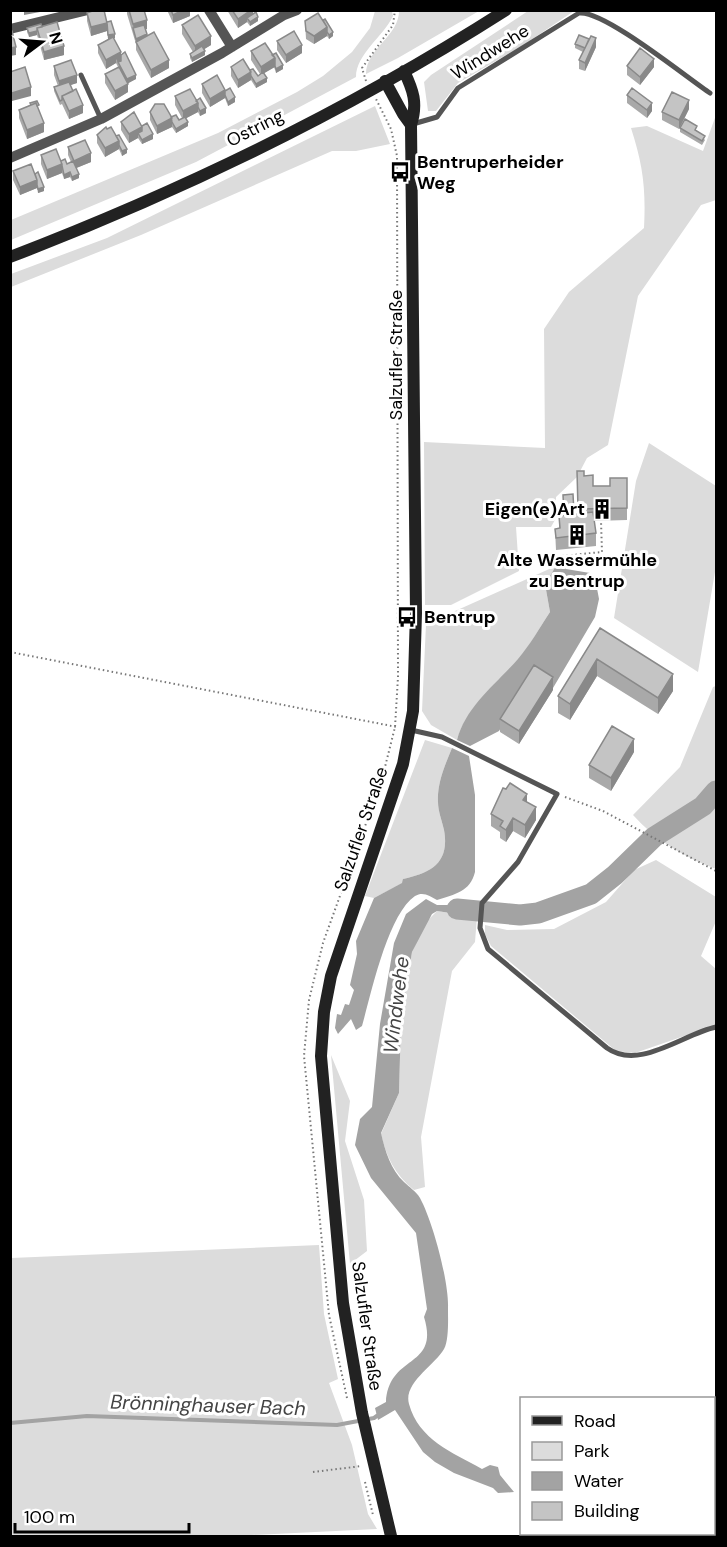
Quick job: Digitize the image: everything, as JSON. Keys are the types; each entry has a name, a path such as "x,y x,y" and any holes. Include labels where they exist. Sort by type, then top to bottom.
{"highway":[{"path":"583,1536 601,1535"}],"main road":[{"name":"Ostring","path":"10,257 201,175 386,81 506,10"},
{"name":"Salzufler Straße","path":"391,1536 362,1413 343,1304 322,1082 321,1045 331,976 343,934 389,808 411,730 416,659 411,125 416,109 414,92 404,71"},
{"path":"386,81 411,125"}],"street":[{"path":"10,29 87,10"},
{"path":"209,10 232,47"},
{"path":"10,158 102,119 232,47 284,15 297,10"}],"lane":[{"name":"Windwehe","path":"411,125 437,117 458,88 579,12 586,12 609,22 710,93"},
{"path":"81,75 102,119"},
{"path":"411,730 442,737 557,794 518,862 482,903 480,928 488,949 607,1048 621,1056 632,1057 644,1054 717,1027"}],"path":[{"path":"363,75 366,61 393,26 395,10"},
{"path":"348,1403 337,1362 329,1315 304,1056 309,1000 323,943 382,779 395,727 398,677 397,156 393,135 380,108"},
{"path":"562,556 602,552 601,521"},
{"path":"10,652 411,730"},
{"path":"557,794 603,811 717,871"},
{"path":"313,1472 374,1464"}],"green space":[{"path":"399,10 479,11 366,74 371,57 394,28"},
{"path":"375,11 392,11 393,16 360,61 356,77 196,162 11,240 11,220 218,133 323,76 352,52 370,28"},
{"path":"528,11 574,11 525,44 458,83 436,111 428,111 424,82 431,75"},
{"path":"375,106 390,144 356,151 332,151 141,235 11,287 11,274 107,238"},
{"path":"716,115 716,200 701,205 638,296 608,445 587,458 577,477 556,497 556,518 551,527 516,527 519,571 451,605 425,605 424,442 545,448 544,329 569,292 644,228 643,177 631,128 647,126 703,151"},
{"path":"649,443 716,486 716,566 698,672 614,618 636,481"},
{"path":"556,566 545,584 550,612 519,659 475,706 457,740 431,725 422,711 426,624"},
{"path":"716,686 716,869 672,847 633,815 680,767 713,687"},
{"path":"425,740 452,748 442,774 438,795 444,830 444,851 436,865 430,870 403,879 403,883 374,898 365,896"},
{"path":"656,860 716,897 716,921 701,956 716,969 716,1025 635,1053 616,1051 491,946 485,934 485,925 507,930 554,929 606,902 634,870"},
{"path":"437,911 477,917 475,942 452,971 421,1137 425,1187 414,1190 392,1165 381,1134 399,1093 401,1020 412,952 426,922"},
{"path":"331,1055 350,1101 345,1141 364,1200 367,1251 350,1264"},
{"path":"319,1245 324,1314 338,1379 329,1383 352,1445 368,1514 377,1529 231,1536 11,1536 11,1258"}],"water":[{"path":"564,564 566,569 590,573 595,578 599,599 595,617 553,688 534,676 499,731 470,746 457,740 474,706 522,654 550,612 545,584 556,566"},
{"path":"452,748 469,756 475,795 475,872 473,879 466,888 456,894 437,900 421,894 405,905 382,956 362,1026 356,1030 351,1019 338,1034 335,1028 337,1014 341,1015 345,1004 349,1005 354,990 350,985 357,954 356,941 374,898 402,883 403,879 430,870 436,865 444,851 444,830 438,795 442,774"},
{"path":"426,899 437,905 478,905 477,917 437,911 432,914 412,952 401,1020 399,1093 381,1133 392,1166 399,1177 418,1196 425,1209 439,1252 448,1297 446,1345 440,1355 415,1382 408,1396 409,1404 420,1427 438,1444 482,1469 490,1465 498,1467 500,1475 514,1492 498,1493 493,1488 454,1473 435,1462 423,1452 395,1410 378,1420 375,1408 386,1402 389,1386 395,1375 420,1354 425,1345 427,1334 424,1317 427,1309 416,1233 371,1178 355,1145 360,1119 372,1107 380,1024 394,943 406,914"}],"building":[{"path":"104,10 107,23 91,27 87,13"},
{"path":"129,10 144,10 147,20 133,24"},
{"path":"171,10 183,10 173,15"},
{"path":"232,10 251,10 238,19"},
{"path":"256,12 258,17 250,22 247,18"},
{"path":"318,13 327,27 314,36 306,31 305,21"},
{"path":"198,15 211,36 195,46 182,25"},
{"path":"325,19 333,32 329,35 323,20"},
{"path":"111,21 115,34 108,35 107,22"},
{"path":"57,22 64,46 44,52 37,28"},
{"path":"41,24 42,27 37,28 37,31 29,33 27,28"},
{"path":"144,25 147,34 136,39 133,28"},
{"path":"10,31 12,31 16,47 10,48"},
{"path":"294,31 302,45 286,55 277,41"},
{"path":"154,32 169,60 151,70 136,42"},
{"path":"579,35 589,39 585,48 575,44"},
{"path":"591,36 596,38 585,63 579,60"},
{"path":"113,37 121,52 106,60 98,45"},
{"path":"265,43 275,58 261,67 251,51"},
{"path":"202,46 205,51 192,58 190,54"},
{"path":"640,48 654,59 640,77 627,66"},
{"path":"125,52 136,75 127,79 118,62 121,61 121,55"},
{"path":"276,53 283,65 276,69 275,58 272,55"},
{"path":"243,59 251,72 238,80 231,67"},
{"path":"71,60 77,75 59,81 54,66"},
{"path":"25,67 31,87 12,93 10,72"},
{"path":"119,67 128,84 115,91 105,74"},
{"path":"253,69 258,76 263,72 267,78 256,84 251,76 250,70"},
{"path":"217,75 225,90 210,99 202,84"},
{"path":"69,82 73,91 62,96 60,101 54,87"},
{"path":"230,88 235,97 228,102 225,91"},
{"path":"632,88 652,103 647,110 627,95"},
{"path":"76,89 83,105 69,111 62,96"},
{"path":"190,89 198,103 183,111 175,96"},
{"path":"672,92 689,100 679,120 662,112"},
{"path":"200,98 206,108 200,111 196,101"},
{"path":"36,103 44,123 27,130 19,110"},
{"path":"155,104 164,104 172,118 157,126 150,112"},
{"path":"134,112 142,127 129,134 121,122"},
{"path":"176,115 179,120 185,117 188,122 176,129 171,117"},
{"path":"685,119 697,126 695,130 705,136 702,141 680,128"},
{"path":"147,123 153,134 142,140 138,133"},
{"path":"106,127 107,129 111,127 119,141 105,148 97,135"},
{"path":"119,135 127,149 122,151 116,136"},
{"path":"85,140 91,153 74,161 68,147"},
{"path":"56,149 62,164 47,170 41,155"},
{"path":"65,159 67,164 73,161 79,174 72,177 70,172 64,175 61,161"},
{"path":"31,164 37,180 20,187 13,171"},
{"path":"38,172 44,187 38,189 35,174"},
{"path":"577,471 584,471 584,476 593,475 593,486 610,486 610,478 627,478 627,508 578,509"},
{"path":"573,494 574,513 564,514 563,495"},
{"path":"593,512 596,533 556,538 555,529 560,528 559,516"},
{"path":"600,628 673,674 658,698 597,659 570,704 558,696"},
{"path":"534,665 553,677 519,731 500,719"},
{"path":"612,726 634,739 611,778 589,765"},
{"path":"510,783 527,794 523,800 536,807 525,825 513,818 506,830 500,826 503,821 491,814 503,788 506,789"}],"waterway":[{"name":"Windwehe","path":"457,909 520,915 538,913 591,894 615,875 654,837 703,806 716,791"},
{"name":"Brönninghauser Bach","path":"10,1423 87,1416 337,1425 374,1418 381,1413"}],"place":[{"name":"Bentruperheider Weg","path":"400,172"},
{"name":"Eigen(e)Art","path":"602,509"},
{"name":"Alte Wassermühle zu Bentrup","path":"577,535"},
{"name":"Bentrup","path":"407,617"}]}
